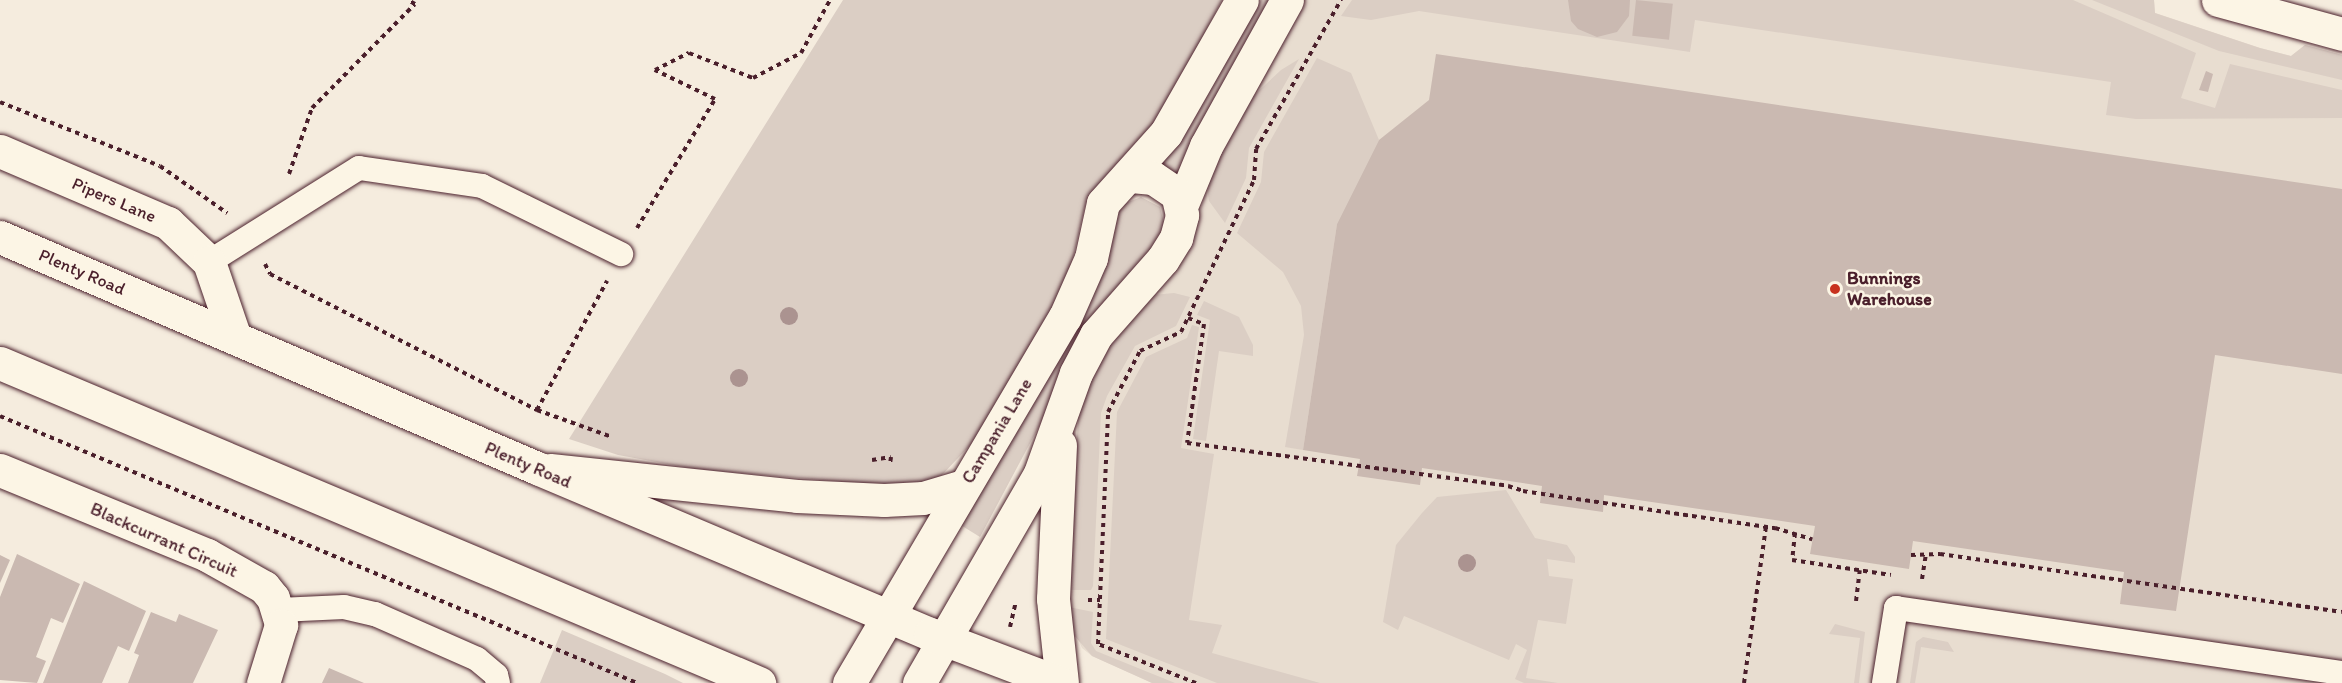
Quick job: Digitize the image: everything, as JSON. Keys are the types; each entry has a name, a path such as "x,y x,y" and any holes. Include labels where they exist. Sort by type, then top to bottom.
{"main road":[{"name":"Campania Lane","path":"849,683 886,615 1076,295 1091,258 1102,203 1118,184 1131,177 1185,105 1242,0"},
{"path":"919,683 1040,473 1063,407 1096,335 1163,259 1176,238 1182,204 1210,139 1287,0"},
{"path":"2218,0 2342,34"},
{"name":"Pipers Lane","path":"0,151 168,223 208,262 235,338"},
{"path":"1131,177 1153,178 1166,185 1182,204"},
{"name":"Plenty Road","path":"0,237 886,615 1061,683"},
{"path":"0,363 710,673 759,683"},
{"path":"1061,683 1053,599 1063,407"},
{"path":"537,468 797,496 884,500 924,498 963,486"},
{"name":"Blackcurrant Circuit","path":"0,470 216,559 264,587 279,610"},
{"path":"263,683 280,637 279,610"}],"lane":[{"path":"208,262 359,168 482,186 621,254"},
{"path":"279,610 344,607 375,614 477,660 496,675 498,683"},
{"path":"1884,683 1896,608 2342,673"}],"path":[{"path":"285,185 312,108 415,4 408,0"},
{"path":"537,410 621,254 715,99 655,70 689,53 753,78 801,53 830,0"},
{"path":"1196,683 1098,644 1108,412 1140,351 1181,332 1254,180 1257,149 1341,0"},
{"path":"0,102 160,166 229,214 251,235 270,274 537,410 617,439"},
{"path":"229,214 238,210"},
{"path":"1188,318 1204,324 1187,443 1508,486 1523,491 1766,526 1796,533 1812,540"},
{"path":"0,416 638,683"},
{"path":"859,462 891,457 884,500"},
{"path":"1744,683 1766,526"},
{"path":"1796,533 1792,560 1901,577"},
{"path":"1911,578 1922,580 1926,554"},
{"path":"1911,555 1926,554 2342,612"},
{"path":"1856,601 1860,570"},
{"path":"1053,599 1100,600"}],"shaded area":[{"path":"843,0 1222,0 1158,122 1086,202 1068,280 975,440 941,476 927,484 893,486 695,469 618,455 569,439"},
{"path":"1261,0 1275,0 1178,175 1155,164 1204,99"},
{"path":"1304,0 2154,0 2155,13 2260,48 2291,56 2305,45 2342,55 2342,683 1152,683 1092,656 1082,648 1069,617 1079,401 1193,237 1207,187 1239,116"},
{"path":"1352,0 2073,0 2196,53 2181,98 2215,108 2230,64 2342,90 2342,118 2136,119 2106,115 2111,82 1695,20 1690,52 1419,11 1371,20 1341,16"},
{"path":"2092,0 2154,0 2155,13 2260,48 2291,56 2305,45 2342,55 2342,80 2219,51"},
{"path":"1317,58 1351,73 1379,140 1337,224 1303,450 1285,447 1304,335 1301,306 1283,272 1237,233 1261,182 1264,152"},
{"path":"1299,59 1249,148 1246,178 1225,223 1209,201 1207,187 1211,173 1251,98 1281,70"},
{"path":"1141,197 1160,207 1165,227 1043,419 980,537 959,524 1121,205"},
{"path":"1174,293 1190,297 1176,326 1135,346 1107,396 1101,413 1093,586 1091,590 1069,590 1079,401 1101,349 1153,295"},
{"path":"1204,301 1239,317 1253,345 1253,356 1219,351 1206,441 1193,439 1210,320 1197,315"},
{"path":"1192,325 1199,327 1181,448 1214,454 1189,620 1222,625 1212,653 1320,683 1217,683 1106,639 1117,412 1146,357 1187,338"},
{"path":"1506,490 1535,538 1567,545 1575,557 1575,563 1547,559 1549,576 1573,579 1566,624 1538,620 1526,678 1558,683 1524,683 1515,679 1527,650 1516,644 1509,660 1404,616 1398,630 1383,622 1396,545 1422,513 1437,497"},
{"path":"1069,607 1093,612 1091,643 1096,651 1175,683 1152,683 1092,656 1073,634"},
{"path":"1835,624 1865,632 1859,683 1854,683 1860,638 1829,634"},
{"path":"562,630 665,674 683,683 540,683"},
{"path":"1923,637 1948,642 1954,652 1921,647 1915,683 1910,683 1916,642"}],"building":[{"path":"1568,0 1630,0 1629,16 1617,32 1597,37 1578,29 1571,21"},
{"path":"1636,0 1673,4 1669,40 1632,36"},
{"name":"Bunnings Warehouse","path":"1436,54 2342,189 2342,374 2215,355 2176,611 2120,604 2124,572 1913,541 1909,569 1810,554 1815,526 1604,495 1603,512 1540,503 1542,486 1422,468 1420,485 1357,476 1360,459 1303,450 1337,224 1379,140 1429,100"},
{"path":"2206,71 2213,74 2208,92 2199,90"},
{"path":"17,554 80,584 63,623 51,618 36,657 46,661 37,683 0,680 0,597"},
{"path":"0,555 10,560 0,583"},
{"path":"84,581 146,611 129,651 118,646 102,683 43,683"},
{"path":"151,612 176,622 179,614 218,630 193,683 128,683 139,655 134,653"},
{"path":"329,668 364,683 322,683"}],"place":[{"name":"Bunnings Warehouse","path":"1835,289"}]}
